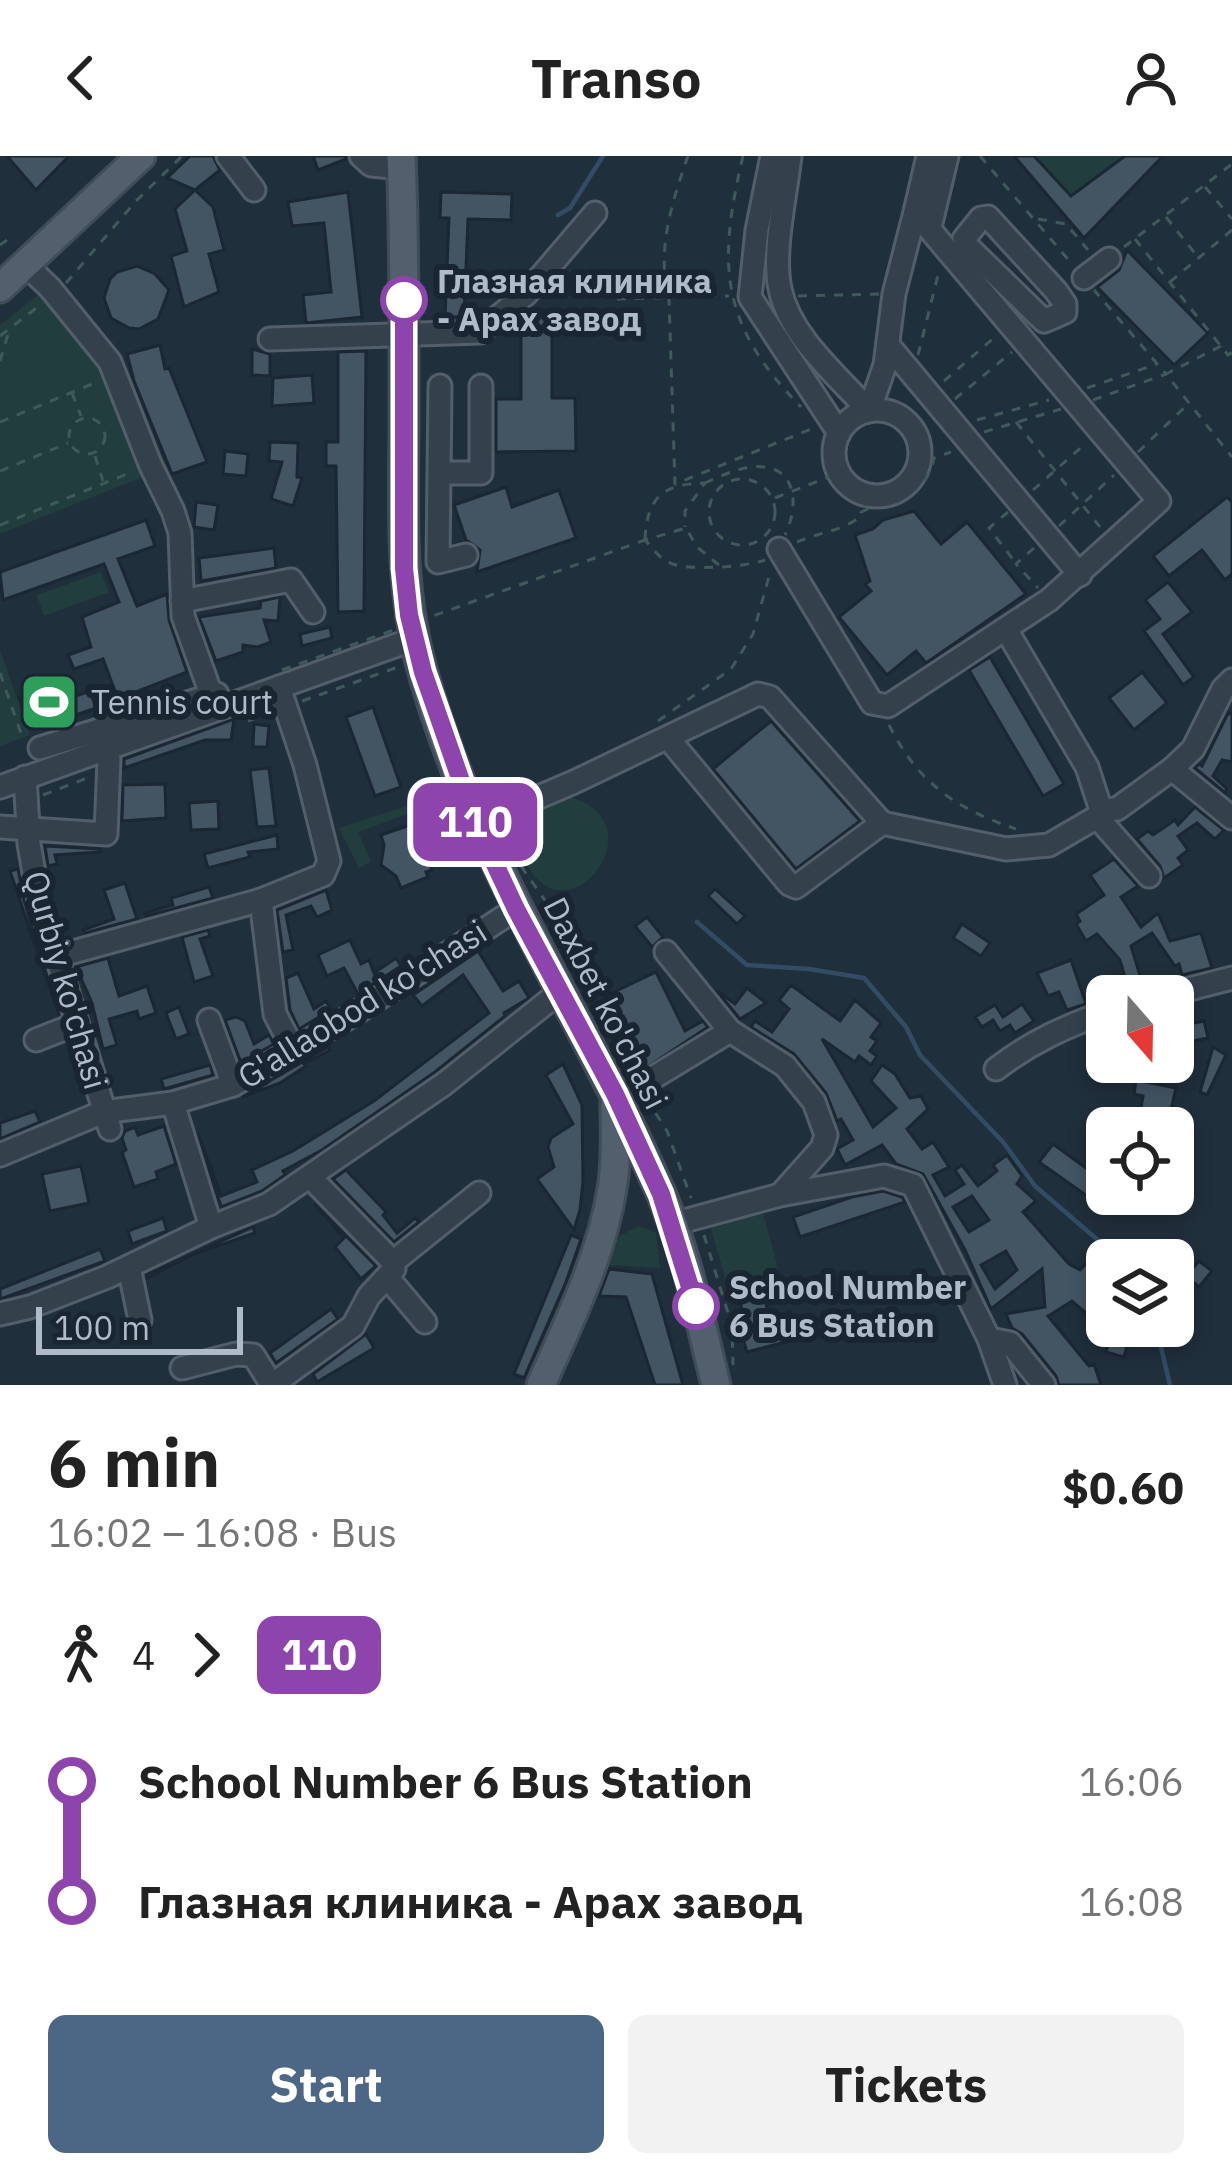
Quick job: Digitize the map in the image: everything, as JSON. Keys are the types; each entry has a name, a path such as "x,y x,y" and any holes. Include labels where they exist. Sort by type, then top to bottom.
{"main road":[{"path":"0,288 141,156"},
{"name":"Daxbet ko'chasi","path":"401,162 404,568 417,649 440,731 476,824 615,1094 673,1224 716,1385"},
{"path":"541,1385 604,1231 615,1167 615,1094"}],"street":[{"path":"228,156 254,190"},
{"path":"361,156 371,165 401,162"},
{"path":"772,156 750,297 835,427 839,473 865,502 902,488 919,464 917,436 897,415 869,411 835,427"},
{"path":"790,156 778,262 780,287 805,339 869,411"},
{"path":"928,156 923,219 947,247 978,270"},
{"path":"869,411 888,345 894,294 947,156"},
{"path":"270,339 480,332 526,294 595,213"},
{"path":"779,549 872,703 880,707 900,702 1007,631 1114,544 1160,501 1079,405 978,270 964,239 981,218 988,217 1065,304 1065,312 1022,325"},
{"path":"27,266 57,291 110,362 180,533 182,601 214,702"},
{"path":"888,345 1080,575"},
{"path":"441,429 481,473 481,386"},
{"path":"441,429 481,430"},
{"path":"441,429 438,562 466,555"},
{"path":"182,601 291,580 313,612"},
{"path":"1007,631 1088,767 1099,814 1149,876"},
{"path":"0,788 26,777 49,751 417,649"},
{"path":"476,824 660,731 758,694 770,697 882,823 1006,849 1042,846 1117,809 1172,769 1192,749 1232,680"},
{"path":"55,957 261,899 322,875 328,861 282,688"},
{"path":"49,751 107,758 214,702"},
{"path":"660,731 796,887 882,823"},
{"path":"0,827 106,834 107,758"},
{"path":"1172,769 1232,818"},
{"name":"Qurbiy ko'chasi","path":"26,777 38,896 106,1120"},
{"path":"261,899 275,1015 293,1049"},
{"name":"G'allaobod ko'chasi","path":"0,1155 233,1085 356,1013 516,909"},
{"path":"666,952 730,1030 784,1066 814,1102 826,1136 822,1148 780,1195"},
{"path":"1194,988 1232,978"},
{"path":"0,1314 30,1307 129,1267 269,1204 444,1084 562,991"},
{"path":"996,1069 1022,1049 1086,1019"},
{"path":"209,1020 233,1085"},
{"path":"37,1040 76,1024"},
{"path":"651,1079 730,1030"},
{"path":"173,1103 211,1227"},
{"path":"673,1224 780,1195 884,1176 914,1185 989,1339 1005,1385"},
{"path":"310,1177 391,1270 424,1322"},
{"path":"182,1368 236,1354 254,1355 272,1385 353,1326 369,1296 391,1270 479,1193"},
{"path":"129,1267 140,1320"},
{"path":"989,1339 1010,1343 1044,1385"}],"path":[{"path":"0,336 57,291 182,156"},
{"path":"675,484 669,299 662,272 674,196 688,156"},
{"path":"743,156 734,198 730,296 747,342 792,399 807,414 835,427"},
{"path":"980,156 1034,218 1105,262"},
{"path":"1105,262 1232,164"},
{"path":"1204,185 1232,219"},
{"path":"1165,216 1198,257"},
{"path":"1034,218 1066,224 1105,262 1166,374 1232,457"},
{"path":"1170,282 1232,230"},
{"path":"1135,239 1228,355 1232,352"},
{"path":"0,244 7,240"},
{"path":"914,373 930,297 947,247"},
{"path":"938,400 1022,325"},
{"path":"938,400 1022,325"},
{"path":"0,361 9,329"},
{"path":"645,540 674,565 752,565 779,549 856,520 865,502 902,500 932,471 934,458 947,456 968,437 1166,374 1221,346"},
{"path":"0,422 115,374"},
{"path":"72,393 82,418"},
{"path":"1049,600 1016,564 1189,404"},
{"path":"82,418 93,418 104,430 102,446 93,453 77,451 70,442 69,430 82,418"},
{"path":"1015,421 1114,544"},
{"path":"645,540 652,507 675,484 835,427"},
{"path":"1224,447 1232,440"},
{"path":"0,471 70,442"},
{"path":"93,453 104,483"},
{"path":"0,525 149,464"},
{"path":"660,731 731,669 753,634 779,549 796,513 794,492 769,467 751,467 705,483 675,484"},
{"path":"773,498 839,473"},
{"path":"758,482 773,498 776,509 771,530 754,544 732,544 714,531 709,510 717,490 726,483 758,482"},
{"path":"705,483 685,511 686,529 697,547 719,565"},
{"path":"248,721 282,688 645,540 686,529"},
{"path":"282,688 417,649"},
{"path":"0,673 49,751"},
{"path":"880,707 908,757 931,784 957,805 1018,829 1042,846"},
{"path":"26,802 107,758"}],"green space":[{"path":"1034,156 1125,156 1071,196"},
{"path":"44,290 106,365 148,475 0,534 0,325"},
{"path":"101,572 109,592 44,616 37,595"},
{"path":"0,650 30,735 0,746"},
{"name":"Tennis court","path":"52,683 64,715 47,722 35,689"},
{"path":"566,796 596,810 608,831 605,855 593,875 574,888 552,889 531,872 515,833 526,811"},
{"path":"410,805 413,812 358,832 371,862 359,868 339,828"},
{"path":"763,1213 780,1275 728,1288 710,1225"},
{"path":"639,1226 656,1233 660,1268 609,1265 619,1236"}],"building":[{"path":"7,156 69,156 36,190"},
{"path":"190,156 213,156 220,170 195,190 167,178"},
{"path":"313,156 346,156 346,159 318,170"},
{"path":"1014,156 1034,156 1071,196 1125,156 1163,156 1084,238"},
{"path":"195,190 213,207 224,250 209,254 219,292 184,307 171,256 187,251 175,209"},
{"path":"348,192 362,317 306,323 303,295 331,292 324,223 292,226 288,202"},
{"path":"441,192 512,194 511,220 468,219 464,317 445,317 449,218 440,218"},
{"path":"1127,250 1208,333 1174,365 1097,287 1119,270"},
{"path":"137,266 155,274 169,290 158,319 139,329 111,318 104,298 117,272"},
{"path":"530,310 552,310 552,398 575,398 576,451 496,452 496,399 521,399 521,317"},
{"path":"160,345 165,369 169,368 207,462 172,474 127,354"},
{"path":"252,349 270,354 270,376 252,375"},
{"path":"366,351 364,611 338,612 336,466 326,466 326,442 338,442 338,352"},
{"path":"312,375 314,403 272,406 273,378"},
{"path":"270,442 298,443 297,477 302,478 293,506 271,499 282,462 269,461"},
{"path":"225,451 248,454 246,476 223,474"},
{"path":"506,487 512,507 559,490 576,538 477,572 480,550 466,540 454,505"},
{"path":"1227,497 1232,502 1232,574 1225,580 1202,550 1169,576 1153,556"},
{"path":"196,502 218,505 214,530 194,527"},
{"path":"914,511 941,544 967,522 1026,594 926,663 916,651 887,675 839,617 871,591 865,584 870,581 855,535"},
{"path":"146,520 155,546 118,559 137,606 167,594 169,620 187,672 118,699 103,659 74,669 68,655 91,647 82,617 119,602 104,564 3,600 0,572"},
{"path":"274,548 276,568 201,581 199,558"},
{"path":"1168,582 1192,612 1163,634 1194,677 1183,685 1144,631 1160,619 1145,600"},
{"path":"280,597 278,621 264,620 271,642 243,645 243,652 216,661 199,617 260,608 261,601"},
{"path":"330,627 332,638 302,646 300,634"},
{"path":"990,657 1064,784 1043,796 969,670"},
{"path":"1142,672 1167,703 1134,730 1109,698"},
{"path":"90,691 96,708 73,716 67,699"},
{"path":"32,692 43,724 31,728 19,697"},
{"path":"373,707 401,787 375,796 346,717"},
{"path":"1228,713 1232,714 1232,762 1222,760 1213,776 1227,789 1225,793 1195,768 1202,766"},
{"path":"234,719 231,740 205,740 124,768 124,759"},
{"path":"771,721 860,821 796,869 713,769"},
{"path":"254,724 269,726 267,747 253,747"},
{"path":"269,768 276,826 257,827 250,770"},
{"path":"165,784 166,818 122,821 123,785"},
{"path":"218,801 219,829 191,830 189,803"},
{"path":"1195,807 1224,830 1215,839 1197,823 1178,836 1188,850 1178,858 1183,865 1164,878 1137,839 1175,820 1178,825"},
{"path":"413,824 417,837 430,842 432,870 426,872 428,877 401,888 396,876 381,865 381,835"},
{"path":"277,835 278,849 248,852 250,857 208,868 204,854"},
{"path":"45,846 100,852 55,855 57,864 48,866"},
{"path":"1114,859 1138,886 1121,897 1141,927 1158,913 1170,941 1201,933 1212,968 1182,975 1179,964 1175,966 1152,933 1131,946 1140,975 1121,975 1120,960 1097,934 1086,941 1076,924 1080,921 1076,914 1104,895 1090,875"},
{"path":"18,869 24,900 59,1015 10,871"},
{"path":"125,883 137,919 85,933 83,930 114,919 104,890"},
{"path":"209,887 213,898 146,916 173,905 171,898"},
{"path":"715,889 745,916 737,924 708,896"},
{"path":"326,890 332,910 317,917 311,906 286,915 293,950 283,952 277,910"},
{"path":"647,917 663,937 652,947 635,926"},
{"path":"962,924 990,943 981,956 953,938"},
{"path":"208,930 210,936 200,939 213,976 194,982 182,937"},
{"path":"350,940 361,964 369,960 374,973 396,958 401,966 358,994 344,968 327,976 318,955"},
{"path":"478,951 503,991 519,981 529,998 504,1013 435,1072 322,1150 283,1171 285,1175 262,1191 221,1207 198,1133 221,1196 257,1182 252,1170 293,1151 374,1101 489,1013 463,975 422,1006 413,995"},
{"path":"108,958 119,996 147,986 156,1013 139,1019 137,1011 109,1019 117,1045 103,1049 92,1003 76,967"},
{"path":"1071,960 1086,1004 1067,1010 1059,992 1048,996 1037,973"},
{"path":"594,962 605,987 595,995 582,967"},
{"path":"656,972 685,1031 703,1021 708,1027 637,1074 611,1027 620,1022 610,994"},
{"path":"298,973 314,1009 326,1001 331,1010 299,1029 290,1010 286,978"},
{"path":"791,985 840,1021 855,1000 881,1023 871,1037 877,1041 870,1051 877,1056 871,1065 859,1056 855,1062 822,1039 873,1127 896,1108 871,1081 882,1065 895,1074 910,1098 921,1096 928,1109 907,1129 922,1149 933,1142 949,1167 933,1175 945,1196 964,1184 955,1170 962,1165 978,1186 997,1171 993,1165 1007,1155 1022,1176 1017,1184 1036,1201 1023,1212 1069,1264 1080,1270 1086,1264 1086,1313 1072,1301 1048,1316 1089,1366 1094,1364 1101,1385 1059,1385 1022,1334 1012,1328 1006,1314 1045,1307 1042,1269 991,1309 923,1174 896,1164 882,1145 845,1165 837,1149 853,1140 841,1119 837,1121 826,1093 794,1054 751,1027 755,1021 772,1032 789,1009 779,1000","holes":["972,1196 989,1220 969,1232 953,1207","1006,1251 1017,1270 995,1289 981,1265"]},
{"path":"747,988 766,1003 740,1019 716,990 735,1004"},
{"path":"1022,1004 1034,1021 1015,1033 1010,1025 1000,1031 993,1020 982,1027 975,1017 995,1005 1003,1017"},
{"path":"179,1007 189,1034 176,1039 166,1013"},
{"path":"225,1020 245,1021 254,1044 269,1035 274,1044 241,1063"},
{"path":"1204,1021 1208,1038 1194,1041 1194,1023"},
{"path":"328,1047 280,1083 242,1097"},
{"path":"1213,1047 1226,1055 1207,1095 1200,1092"},
{"path":"563,1064 582,1105 583,1181 574,1230 537,1179 554,1167 548,1147 551,1138 573,1124 546,1075"},
{"path":"210,1065 213,1075 164,1089 161,1079"},
{"path":"1136,1083 1176,1088 1172,1107 1141,1107 1143,1096 1134,1094"},
{"path":"35,1111 40,1122 0,1139 0,1123"},
{"path":"164,1126 176,1164 156,1172 158,1179 134,1187 122,1152 126,1150 125,1131 135,1127 138,1135"},
{"path":"1053,1144 1086,1168 1086,1195 1039,1162"},
{"path":"81,1166 89,1203 50,1211 42,1174"},
{"path":"346,1170 386,1212 383,1215 397,1233 415,1218 419,1222 394,1242 333,1179"},
{"path":"883,1191 905,1202 800,1237 793,1217"},
{"path":"314,1204 376,1266 361,1279 335,1247 344,1238"},
{"path":"163,1218 167,1231 132,1244 128,1231"},
{"path":"253,1227 255,1233 192,1255 147,1278 146,1275"},
{"path":"571,1235 581,1239 524,1378 514,1374"},
{"path":"100,1249 105,1261 0,1299 0,1289"},
{"path":"1199,1261 1212,1271 1199,1287 1194,1283"},
{"path":"609,1269 652,1274 683,1385 655,1385 626,1297 599,1296"},
{"path":"762,1291 770,1317 790,1312 797,1339 747,1352 739,1326 747,1324 738,1297"},
{"path":"331,1309 338,1319 276,1363 270,1353"},
{"path":"366,1334 374,1348 317,1382 313,1374"},
{"path":"1107,1347 1127,1347 1124,1357 1106,1352"}],"waterway":[{"path":"558,215 570,208 603,156"},
{"path":"697,922 747,965 864,978 906,1027 920,1055 1003,1142 1035,1186 1097,1239"},
{"path":"1161,1347 1170,1385"}],"bus line":[{"name":"110","path":"404,300 405,592 423,672 476,824 661,1194 696,1306"}],"place":[{"name":"Глазная клиника - Арах завод","path":"404,300"},
{"name":"Tennis court","path":"49,702"},
{"name":"School Number 6 Bus Station","path":"696,1306"}]}
